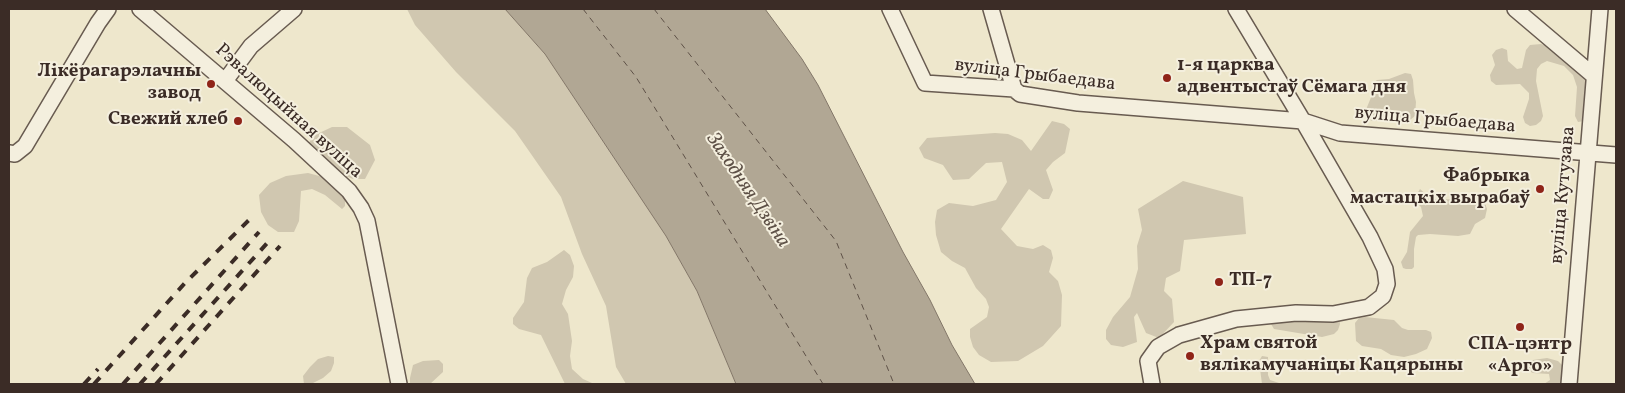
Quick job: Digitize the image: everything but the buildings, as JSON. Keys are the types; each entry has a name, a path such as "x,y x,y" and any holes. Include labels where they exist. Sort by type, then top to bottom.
{"street":[{"path":"9,153 15,154 24,146 108,9"},
{"name":"Рэвалюцыйная вуліца","path":"140,9 328,172 348,191 361,208 367,221 399,384"},
{"path":"224,81 251,46 294,9"},
{"name":"вуліца Грыбаедава","path":"890,9 925,83 1014,89 1020,94 1078,103 1304,121 1340,133 1616,155"},
{"path":"991,9 1014,89"},
{"path":"1152,384 1148,361 1158,347 1179,335 1236,319 1296,313 1333,314 1369,307 1383,296 1387,284 1385,269 1370,236 1304,121 1236,9"},
{"path":"1515,9 1594,76"},
{"name":"вуліца Кутузава","path":"1569,384 1600,9"}],"shaded area":[{"path":"407,9 505,9 545,54 666,236 697,291 736,384 626,384 616,367 606,306 582,254 561,197 515,131 456,72 415,25"},
{"path":"1541,44 1552,48 1581,70 1586,80 1587,104 1584,121 1578,122 1575,116 1577,87 1573,75 1564,66 1547,61 1537,69 1536,81 1543,116 1536,125 1530,126 1525,123 1523,117 1529,93 1520,84 1496,85 1491,81 1490,75 1495,65 1492,55 1496,50 1502,48 1507,50 1508,61 1517,69 1522,68 1526,50 1530,45"},
{"path":"1405,73 1411,74 1413,80 1416,102 1415,116 1410,120 1403,121 1372,121 1366,118 1365,112 1372,95 1373,83 1377,80 1389,79"},
{"path":"1052,121 1064,124 1070,129 1065,153 1046,170 1053,190 1049,199 1043,199 1029,189 1001,229 1017,246 1033,249 1043,245 1051,250 1053,258 1049,272 1058,281 1062,295 1061,326 1043,346 1018,361 991,362 979,355 973,347 970,337 970,329 987,317 989,307 986,299 976,288 965,268 941,252 936,235 935,222 937,210 949,203 973,206 996,200 1007,182 1002,162 986,163 969,179 953,180 943,165 924,158 919,148 927,138 995,133 1008,134 1022,140 1031,151"},
{"path":"332,127 347,127 370,145 375,160 365,179 353,179 331,170 306,146 315,135"},
{"path":"308,173 323,177 345,198 345,206 342,209 325,195 312,189 301,191 299,221 294,232 278,232 268,225 261,212 259,195 270,183 286,176"},
{"path":"1183,181 1243,197 1246,234 1184,240 1180,271 1166,278 1164,291 1172,299 1174,322 1159,338 1146,333 1137,313 1134,317 1137,342 1123,347 1111,345 1106,339 1106,330 1113,317 1130,297 1138,269 1137,246 1142,230 1138,209"},
{"path":"1420,189 1431,199 1481,200 1485,203 1487,209 1485,218 1475,224 1470,234 1458,236 1418,235 1414,249 1414,267 1406,269 1403,268 1401,262 1407,252 1410,232 1423,216 1421,207 1417,203 1417,194"},
{"path":"564,250 570,255 574,266 573,277 566,290 562,304 568,314 572,341 570,356 572,369 583,379 592,383 615,384 565,384 541,335 519,329 513,324 513,318 524,302 527,278 532,268 547,262"},
{"path":"1339,318 1338,330 1334,334 1322,337 1274,329 1271,324 1275,319"},
{"path":"1359,318 1394,320 1402,328 1408,330 1426,330 1431,332 1432,338 1427,349 1404,357 1391,355 1381,349 1362,346 1356,341 1355,323"},
{"path":"328,356 334,357 331,371 323,378 311,384 304,384 303,376 310,367 318,359"},
{"path":"1262,356 1268,357 1268,375 1270,380 1282,384 1262,384 1259,361"},
{"path":"1547,358 1558,361 1562,365 1563,384 1544,384 1550,380 1549,374 1533,373 1527,370 1527,363"},
{"path":"439,360 443,364 443,372 430,384 410,384 413,365 423,361"}],"water":[{"name":"Заходняя Дзвіна","path":"505,9 765,9 802,59 818,85 903,252 930,300 952,345 975,384 736,384 697,291 666,236 545,54"}],"ferry route":[{"path":"583,9 636,77 823,384"},
{"path":"654,9 836,241 894,384"}],"railway":[{"path":"94,384 185,283 249,220"},
{"path":"123,384 259,232"},
{"path":"140,384 270,240"},
{"path":"156,384 280,246"},
{"path":"84,384 98,369"}],"place":[{"name":"1-я царква адвентыстаў Сёмага дня","path":"1167,78"},
{"name":"Лікёрагарэлачны завод","path":"211,84"},
{"name":"Свежий хлеб","path":"238,121"},
{"name":"Фабрыка мастацкіх вырабаў","path":"1540,189"},
{"name":"ТП-7","path":"1219,282"},
{"name":"СПА-цэнтр «Арго»","path":"1520,327"},
{"name":"Храм святой вялікамучаніцы Кацярыны","path":"1190,356"}]}
